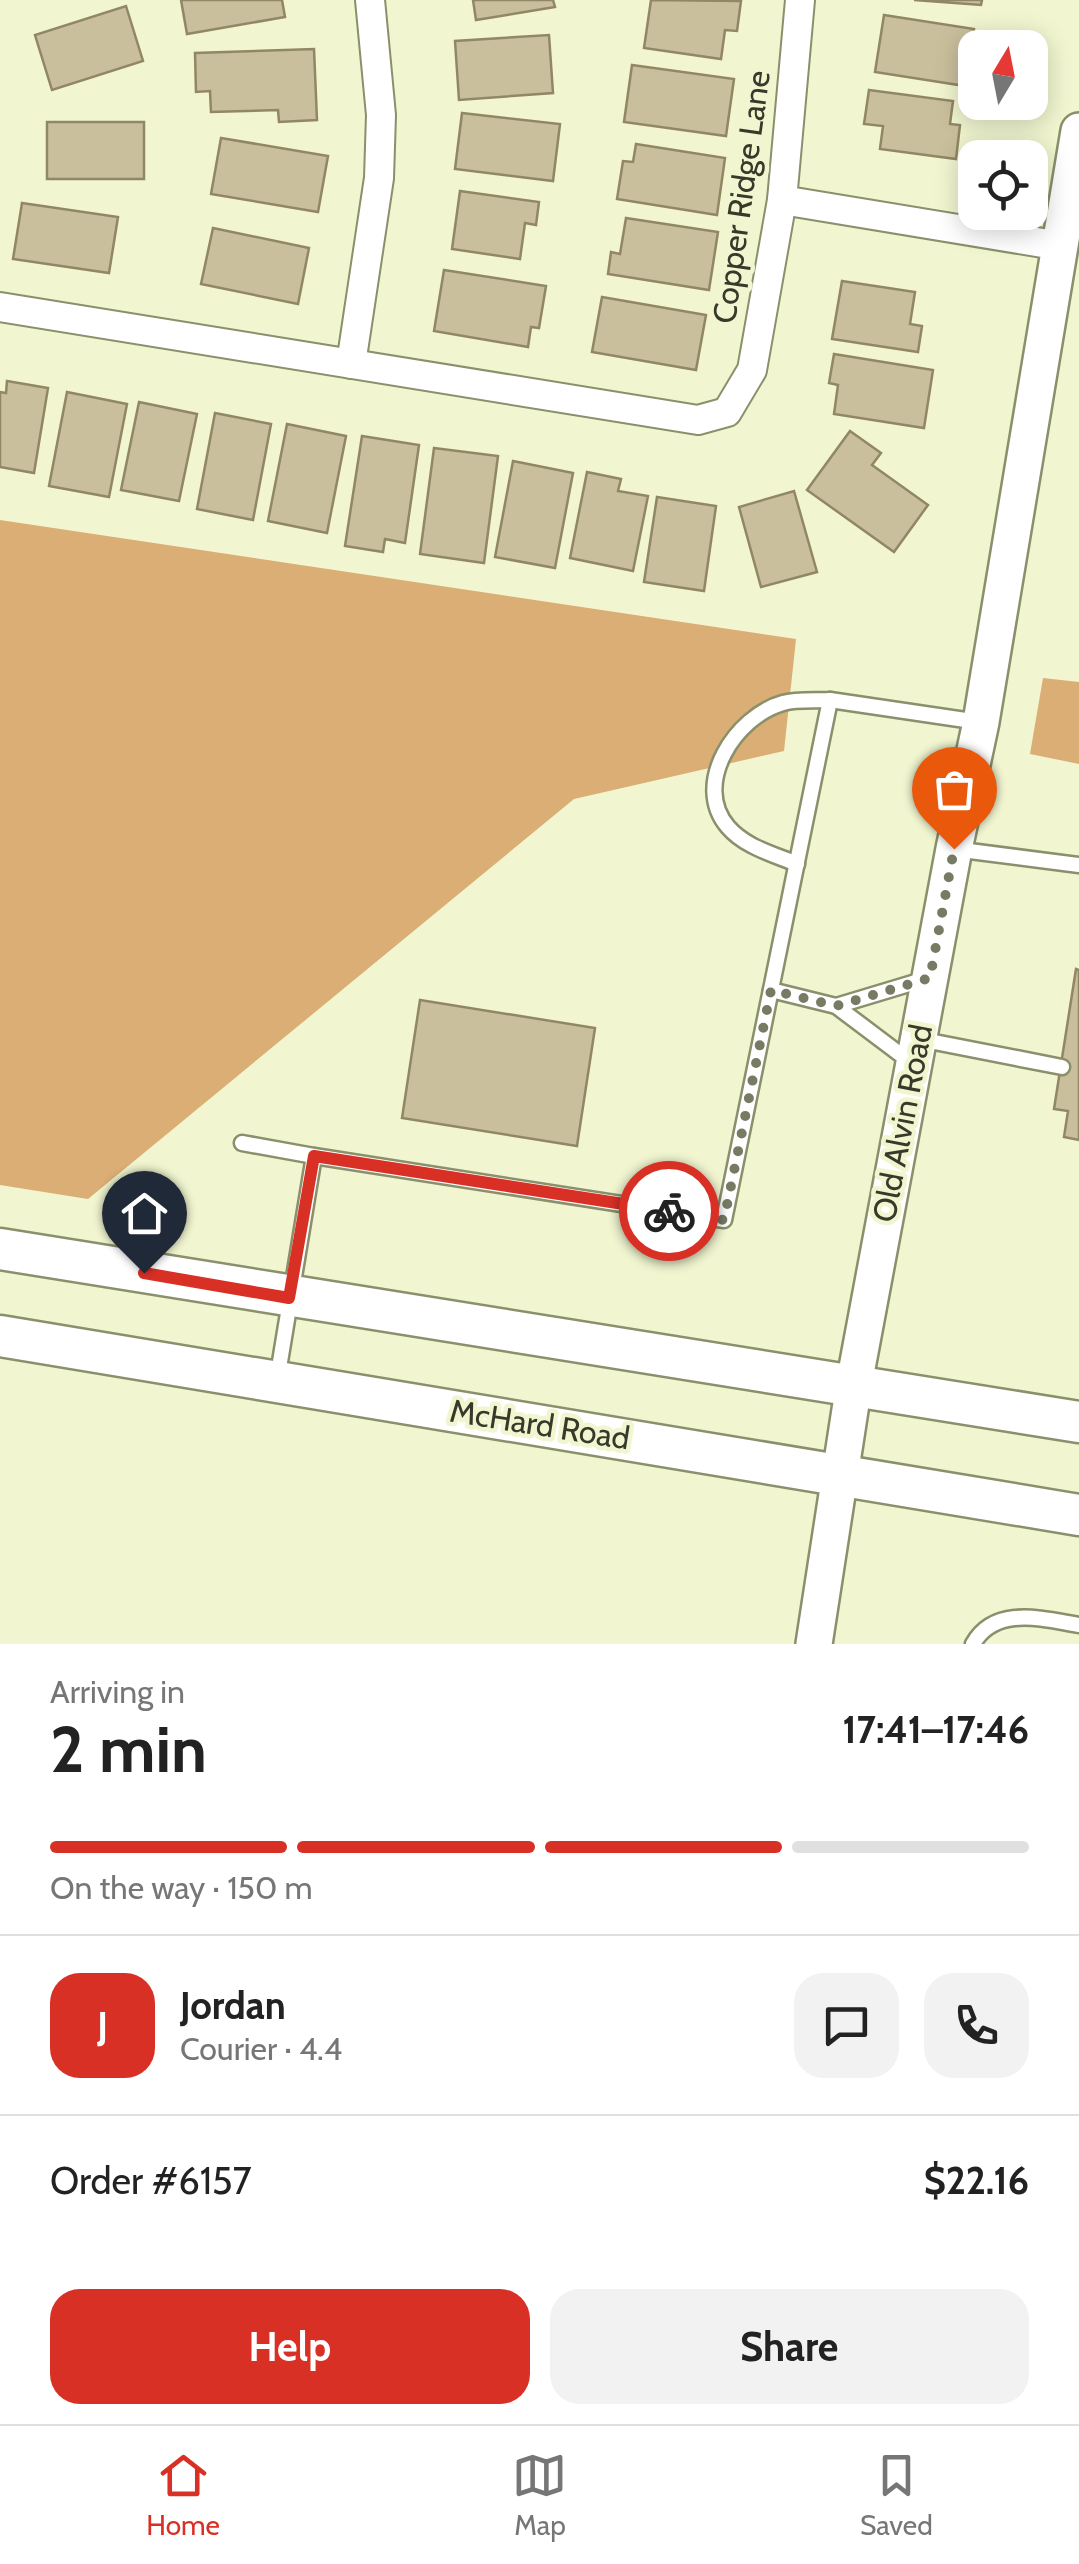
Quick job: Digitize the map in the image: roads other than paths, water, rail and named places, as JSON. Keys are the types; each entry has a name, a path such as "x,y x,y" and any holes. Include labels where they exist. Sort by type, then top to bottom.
{"main road":[{"path":"0,1249 1079,1422"},
{"name":"McHard Road","path":"0,1336 1079,1515"}],"street":[{"path":"0,307 351,364 380,178 381,115 370,0"},
{"name":"Copper Ridge Lane","path":"351,364 698,420 727,412 752,370 782,200 800,0"},
{"name":"Old Alvin Road","path":"814,1644 854,1384 981,722 1079,131"},
{"path":"782,200 1060,246"}],"lane":[{"path":"242,1144 724,1220 830,700"},
{"path":"796,864 745,842 727,827 716,808 715,778 723,754 764,712 784,703 830,700 981,722"},
{"path":"954,849 1079,866"},
{"path":"836,1006 930,978"},
{"path":"771,990 836,1006 916,1052 1062,1067"},
{"path":"277,1381 314,1156"},
{"path":"972,1644 989,1626 1024,1616 1079,1625"}]}
